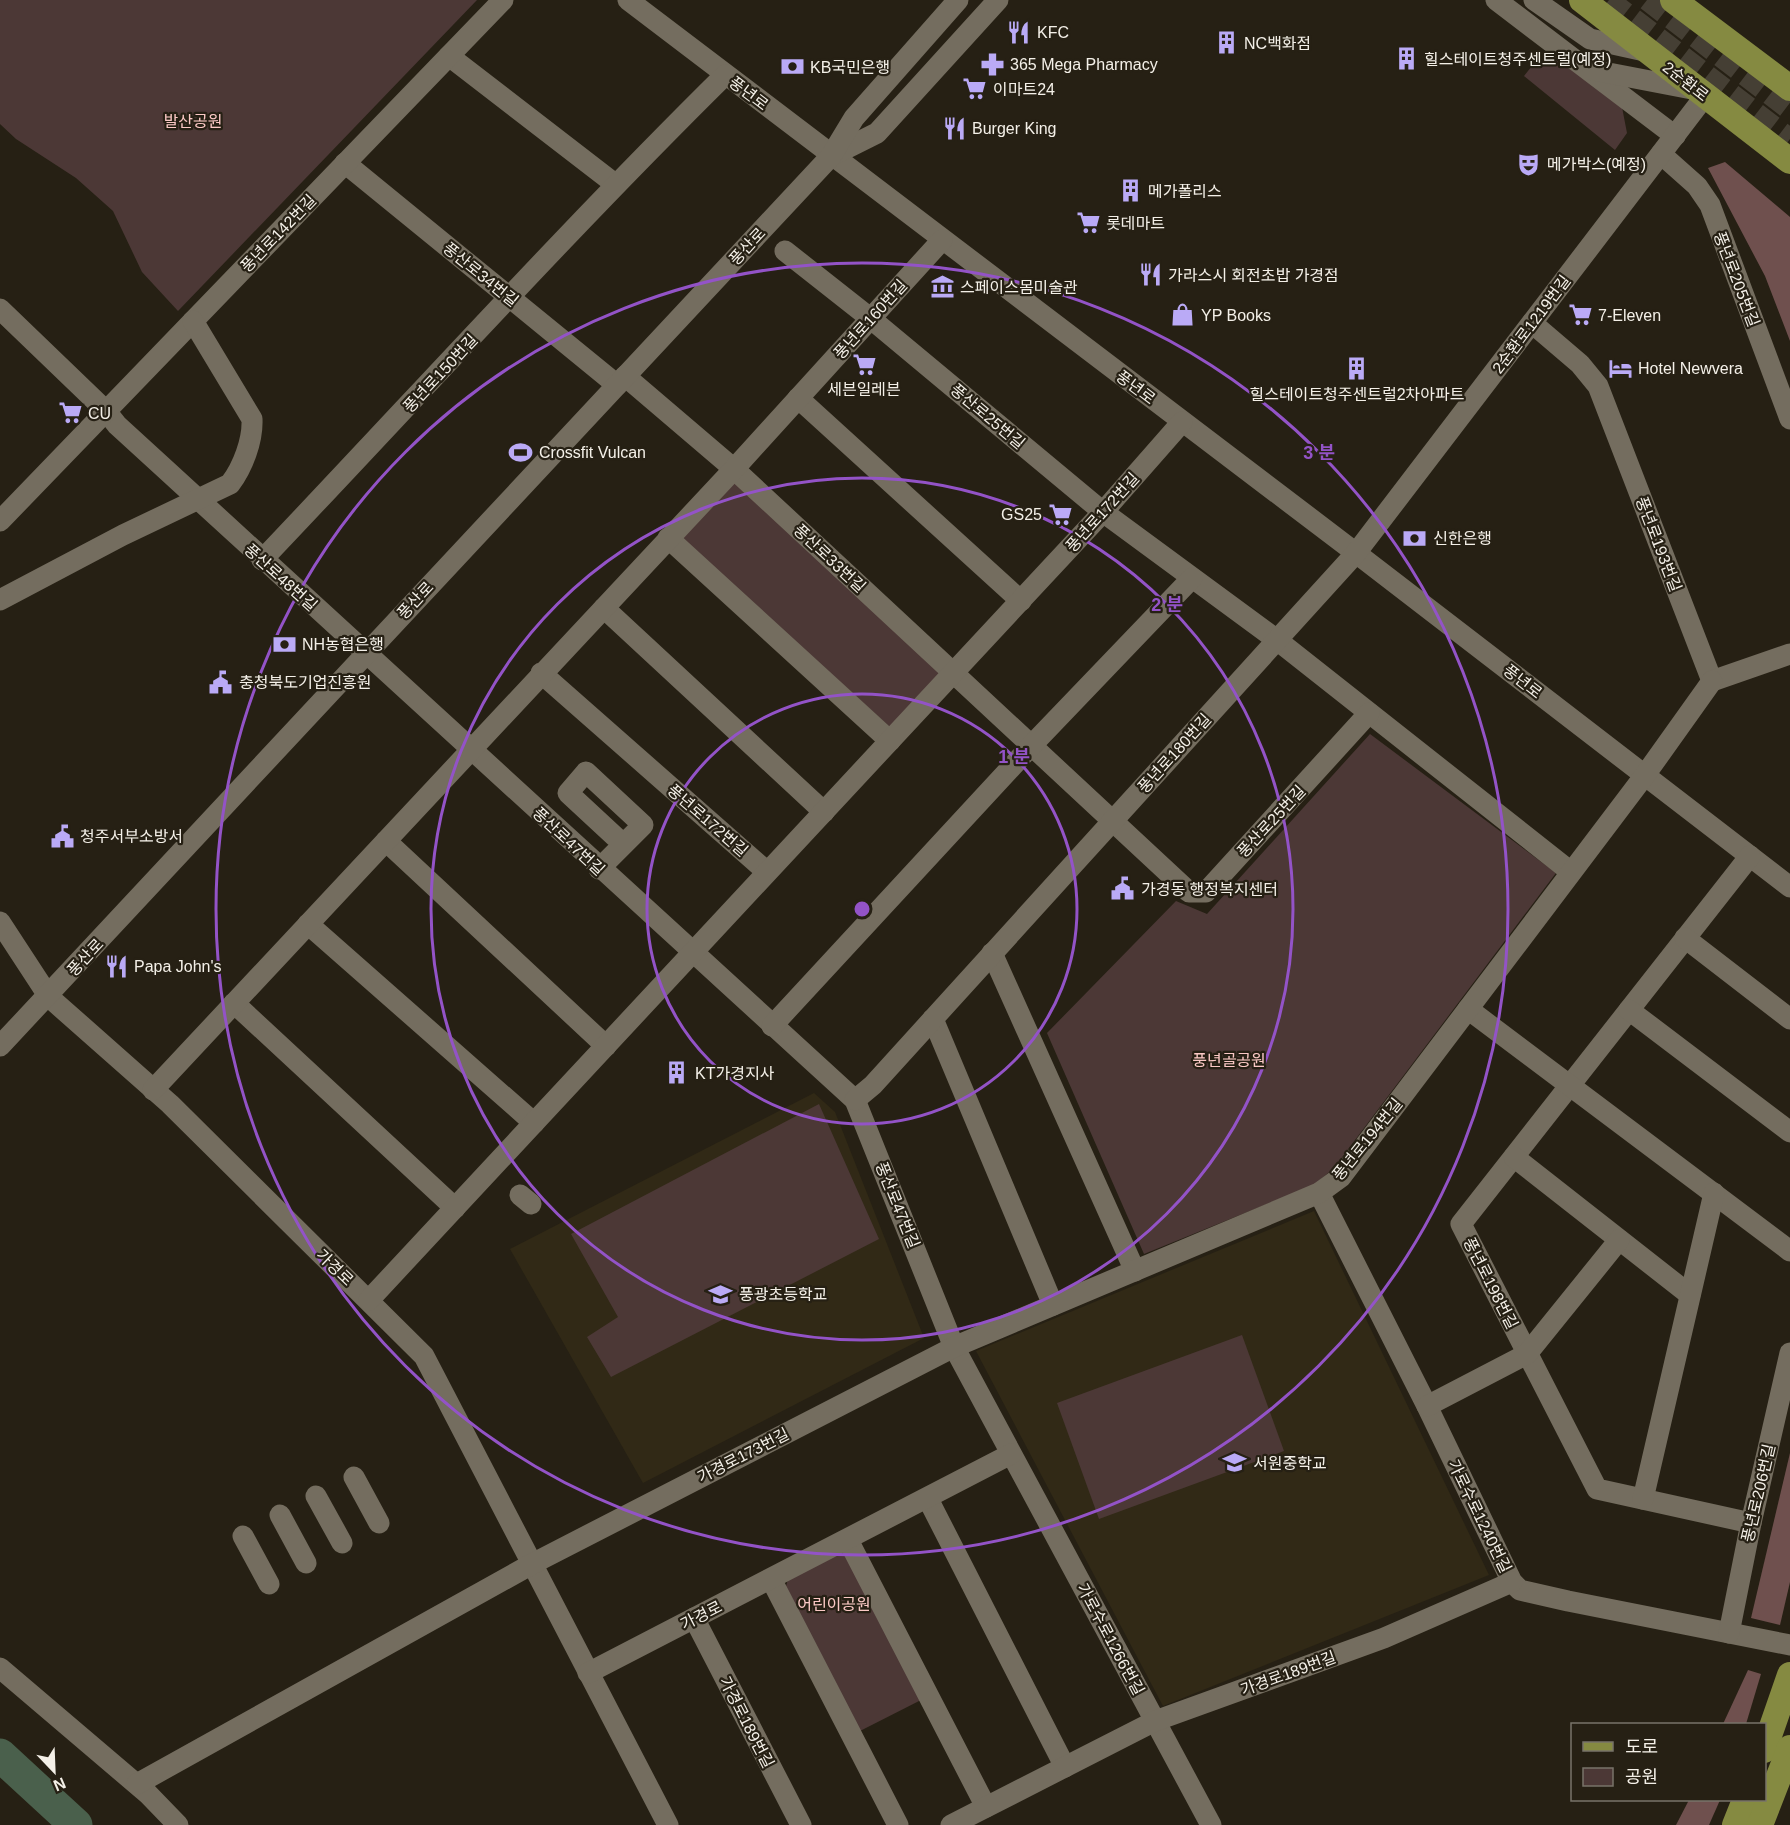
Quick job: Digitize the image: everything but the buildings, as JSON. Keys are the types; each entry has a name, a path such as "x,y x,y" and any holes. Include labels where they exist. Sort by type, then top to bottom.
{"main road":[{"name":"2순환로","path":"1582,0 1790,161"},
{"path":"1675,0 1761,57 1790,72"},
{"path":"1675,0 1790,88"},
{"path":"1766,1744 1790,1675"},
{"path":"1760,1825 1790,1748"},
{"path":"1735,1825 1745,1801"}],"street":[{"name":"풍년로142번길","path":"0,521 503,0"},
{"name":"풍년로","path":"628,0 1356,553 1790,887"},
{"name":"풍산로","path":"0,1046 831,156 854,118 958,0"},
{"name":"풍산로","path":"831,156 877,133 998,0"},
{"path":"1496,0 1675,136"},
{"path":"1534,0 1590,39 1649,52"},
{"path":"449,56 615,184"},
{"path":"1586,68 1701,93"},
{"name":"풍년로150번길","path":"262,560 511,298 615,184 725,75"},
{"name":"2순환로1219번길","path":"1356,553 1675,136 1701,93"},
{"name":"풍년로205번길","path":"1661,154 1697,186 1710,205 1790,419"},
{"name":"풍산로34번길","path":"345,163 511,298 621,380"},
{"name":"풍년로160번길","path":"153,1090 734,469 942,240"},
{"name":"풍산로25번길","path":"785,251 870,318 1103,512 1277,640 1571,872"},
{"name":"풍산로48번길","path":"0,309 106,411 117,425 366,654"},
{"path":"0,600 123,535 230,484 238,474 253,430 252,418 193,321"},
{"name":"풍년로193번길","path":"1532,323 1580,364 1598,386 1712,681"},
{"name":"풍산로33번길","path":"621,380 734,469 1112,821"},
{"path":"798,398 1021,601"},
{"name":"풍년로172번길","path":"369,1300 692,954 766,871 1021,601 1182,422"},
{"path":"668,538 890,741"},
{"name":"풍년로180번길","path":"855,1100 873,1085 1356,553"},
{"path":"772,1026 1031,746 1192,578"},
{"path":"604,608 824,812"},
{"name":"풍산로47번길","path":"366,654 692,954 855,1100 954,1347"},
{"path":"1645,775 1712,681 1790,654"},
{"name":"풍년로172번길","path":"541,673 766,871"},
{"name":"풍산로25번길","path":"1112,821 1189,892 1206,892 1369,713"},
{"name":"풍년로194번길","path":"954,1347 1319,1193 1341,1177 1645,775"},
{"path":"386,841 606,1046"},
{"path":"599,869 623,843"},
{"name":"풍년로198번길","path":"1750,856 1461,1224 1597,1489 1750,1523"},
{"name":"가경로","path":"0,922 49,996 153,1090 424,1356 668,1825"},
{"path":"308,924 534,1123"},
{"path":"1685,938 1790,1019"},
{"path":"992,953 1135,1271"},
{"path":"234,1003 455,1208"},
{"path":"1468,1009 1571,1084 1790,1251"},
{"path":"1629,1010 1790,1132"},
{"path":"933,1019 1053,1305"},
{"path":"1514,1157 1690,1295"},
{"name":"가로수로1240번길","path":"1319,1193 1427,1406 1512,1582 1520,1590 1790,1645"},
{"path":"1643,1499 1713,1193"},
{"name":"풍년로198번길","path":"1427,1406 1527,1354 1619,1240"},
{"name":"가로수로1266번길","path":"954,1347 1211,1825"},
{"name":"가경로173번길","path":"137,1784 532,1564 954,1347"},
{"name":"풍년로206번길","path":"1729,1633 1750,1523 1790,1353"},
{"path":"986,1807 848,1540 1011,1454"},
{"path":"354,1477 379,1523"},
{"path":"316,1496 342,1544"},
{"path":"928,1499 1065,1767"},
{"path":"280,1515 306,1563"},
{"path":"243,1536 269,1584"},
{"name":"가경로","path":"588,1673 848,1540"},
{"path":"771,1579 898,1825"},
{"name":"가경로189번길","path":"951,1825 1155,1721 1384,1638 1512,1582"},
{"name":"가경로189번길","path":"694,1618 801,1825"},
{"path":"0,1668 137,1784 178,1825"}],"shaded area":[{"path":"1725,162 1790,217 1790,341 1765,276 1708,168"},
{"name":"풍광초등학교","path":"814,1093 835,1112 924,1338 643,1483 510,1249"},
{"name":"서원중학교","path":"1314,1211 1489,1575 1163,1706 976,1351"},
{"path":"1790,1453 1790,1582 1780,1625 1751,1618"},
{"path":"1748,1670 1761,1674 1746,1723 1723,1723"},
{"path":"1688,1801 1720,1801 1709,1825 1676,1825"}],"green space":[{"name":"발산공원","path":"0,0 477,0 178,311 142,272 113,211 76,178 16,139 0,124"},
{"path":"1543,52 1551,58 1556,52 1621,102 1627,133 1615,150 1524,76"},
{"path":"733,479 940,673 890,727 680,538"},
{"name":"풍년골공원","path":"1370,734 1556,873 1334,1168 1314,1185 1144,1254 1047,1033 1176,901 1207,914"},
{"path":"819,1104 879,1239 611,1377 587,1337 618,1317 571,1234"},
{"path":"1242,1335 1284,1451 1099,1519 1057,1403"},
{"name":"어린이공원","path":"840,1551 851,1554 923,1699 858,1732 785,1590 788,1579"}],"waterway":[{"path":"0,1755 76,1825"}],"tunnel":[{"path":"1609,0 1790,139"},
{"path":"1647,0 1790,110"}],"place":[{"name":"KFC","path":"1019,32"},
{"name":"NC백화점","path":"1226,43"},
{"name":"힐스테이트청주센트럴(예정)","path":"1406,59"},
{"name":"365 Mega Pharmacy","path":"992,64"},
{"name":"KB국민은행","path":"792,67"},
{"name":"이마트24","path":"975,89"},
{"name":"Burger King","path":"954,128"},
{"name":"메가박스(예정)","path":"1529,164"},
{"name":"메가폴리스","path":"1130,191"},
{"name":"롯데마트","path":"1088,223"},
{"name":"가라스시 회전초밥 가경점","path":"1150,275"},
{"name":"스페이스몸미술관","path":"942,287"},
{"name":"YP Books","path":"1183,315"},
{"name":"7-Eleven","path":"1580,315"},
{"name":"세븐일레븐","path":"864,364"},
{"name":"Hotel Newvera","path":"1620,368"},
{"name":"힐스테이트청주센트럴2차아파트","path":"1357,369"},
{"name":"CU","path":"70,413"},
{"name":"Crossfit Vulcan","path":"521,452"},
{"name":"GS25","path":"1060,514"},
{"name":"신한은행","path":"1415,538"},
{"name":"NH농협은행","path":"284,644"},
{"name":"충청북도기업진흥원","path":"221,682"},
{"name":"청주서부소방서","path":"62,836"},
{"name":"가경동 행정복지센터","path":"1123,889"},
{"name":"Papa John's","path":"116,966"},
{"name":"KT가경지사","path":"677,1073"},
{"name":"풍광초등학교","path":"721,1294"},
{"name":"서원중학교","path":"1235,1463"}]}
